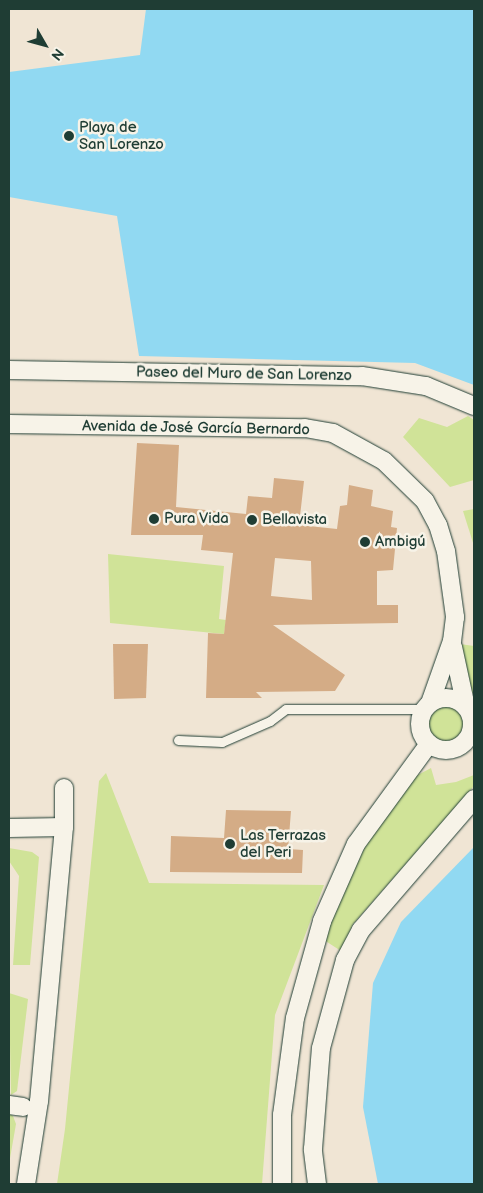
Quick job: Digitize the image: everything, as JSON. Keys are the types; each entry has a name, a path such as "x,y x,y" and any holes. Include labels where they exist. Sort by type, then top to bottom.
{"street":[{"name":"Paseo del Muro de San Lorenzo","path":"9,370 362,376 426,386 474,406"},
{"name":"Avenida de José García Bernardo","path":"9,424 305,428 333,433 356,443 406,480 425,501 438,525 453,586 452,640 466,707"},
{"name":"Avenida de José García Bernardo","path":"427,706 452,640"},
{"path":"443,698 452,698 466,707 472,723 467,739 453,749 444,750 429,744 420,731 427,706 443,698"},
{"path":"282,1184 282,1115 295,1018 322,921 356,844 429,744"},
{"path":"26,1184 39,1101 64,827 64,788"},
{"path":"316,1184 313,1149 321,1048 345,960 362,930 474,799"},
{"path":"9,828 64,827"}],"lane":[{"path":"178,740 222,742 270,722 286,709 427,706"}],"green space":[{"path":"468,416 474,420 474,480 450,487 403,437 419,418 447,427"},
{"path":"474,509 474,546 463,511"},
{"path":"108,554 224,566 219,619 226,620 224,634 110,623"},
{"path":"460,644 474,646 474,694 464,685"},
{"path":"446,698 460,702 468,710 472,724 468,738 460,746 446,750 432,746 424,738 420,724 424,710 432,702"},
{"path":"431,768 436,785 456,782 474,775 474,786 353,924 341,951 324,940 339,899 369,839 410,779"},
{"path":"106,773 149,883 324,885 275,1015 262,1184 57,1184 65,1129 99,781"},
{"path":"9,848 32,852 39,857 30,965 13,965 19,876 9,861"},
{"path":"9,993 28,999 17,1091 11,1095"},
{"path":"9,1113 13,1116 16,1124 9,1164"}],"water":[{"path":"146,9 474,9 474,385 415,363 139,356 117,216 9,197 9,72 140,55"},
{"path":"474,847 474,1184 378,1184 363,1107 373,983 401,922"}],"building":[{"path":"137,443 179,445 176,507 246,514 248,496 272,498 274,478 304,481 299,525 337,529 340,506 347,505 349,485 373,490 371,506 393,511 391,527 397,528 393,570 377,571 377,605 398,605 398,623 273,625 345,675 335,691 256,692 262,698 206,698 208,633 224,634 233,553 201,550 203,535 131,535","holes":["275,558 311,561 312,600 271,596"]},
{"path":"113,644 148,644 146,698 114,699"},
{"name":"Las Terrazas del Peri","path":"226,810 291,811 288,849 303,850 302,873 170,872 171,836 224,838"}],"place":[{"name":"Playa de San Lorenzo","path":"69,136"},
{"name":"Pura Vida","path":"154,519"},
{"name":"Bellavista","path":"252,520"},
{"name":"Ambigú","path":"365,542"},
{"name":"Las Terrazas del Peri","path":"230,844"}]}
